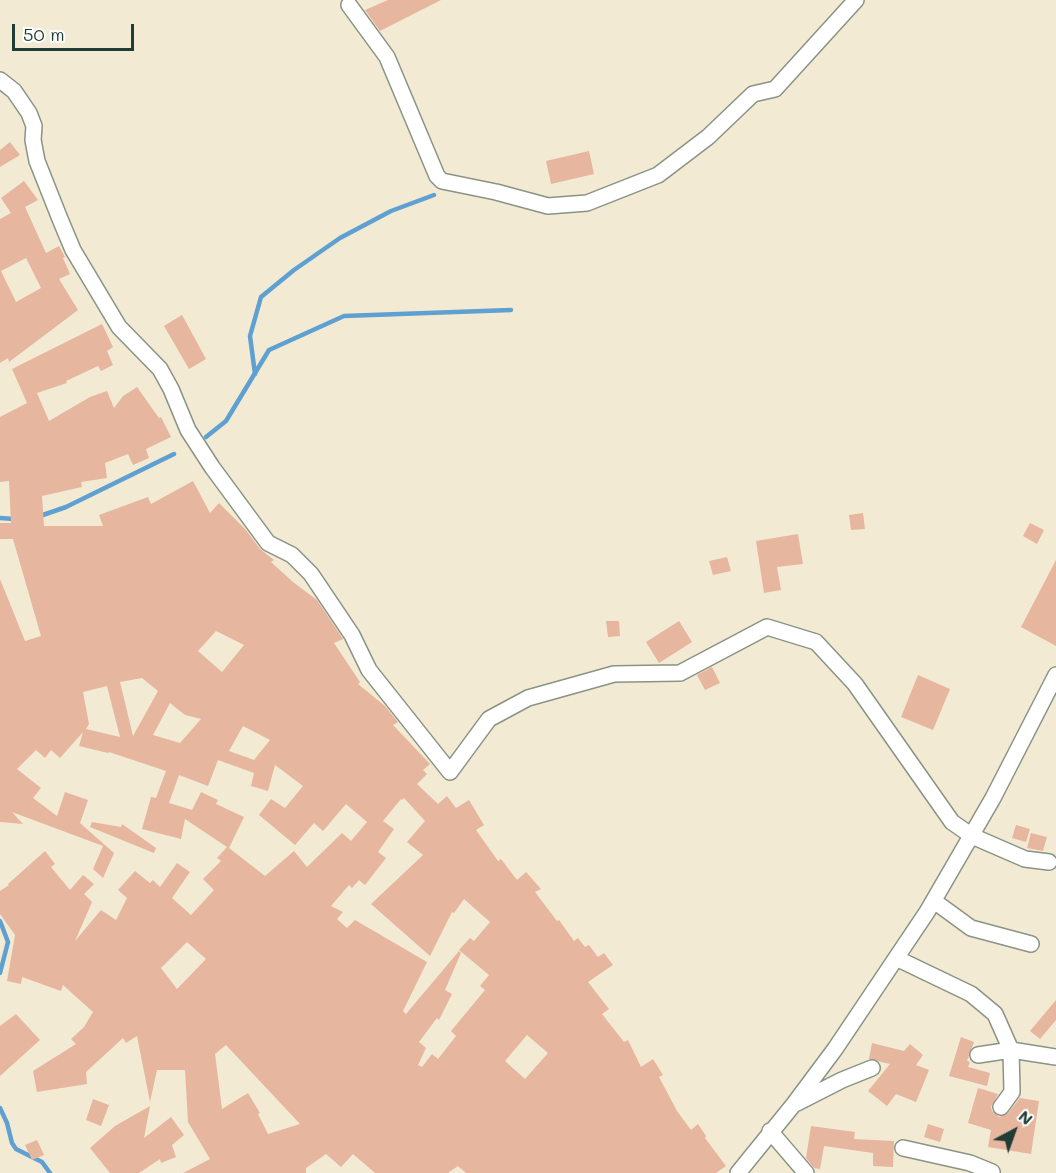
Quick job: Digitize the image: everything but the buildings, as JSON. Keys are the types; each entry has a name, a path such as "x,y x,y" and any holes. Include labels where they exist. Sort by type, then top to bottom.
{"street":[{"path":"349,5 387,57 437,176 442,181 548,206 587,203 658,175 708,137 753,94 775,89 856,0"},
{"path":"0,80 14,91 29,112 34,126 33,140 37,161 60,219 74,250 119,327 160,369 188,430 268,543 291,555 311,574 352,635 369,670 450,772 489,719 528,698 614,674 680,673 767,627 816,642 855,684 952,822 972,836 1024,859 1049,862"},
{"path":"738,1173 835,1049 934,901 972,836 1056,675"},
{"path":"934,901 971,928 1031,944"},
{"path":"896,958 971,994 995,1014 1011,1050 1012,1092 1001,1107"},
{"path":"978,1055 1011,1050 1056,1057"},
{"path":"794,1104 872,1068"},
{"path":"770,1131 806,1173"},
{"path":"903,1148 970,1163 993,1173"}],"waterway":[{"path":"255,374 250,336 261,297 294,270 340,238 391,211 434,195"},
{"path":"206,437 226,421 269,350 344,316 511,310"},
{"path":"40,516 66,507 174,454"},
{"path":"0,518 14,519"},
{"path":"0,921 8,942 0,973"},
{"path":"0,1108 16,1149 42,1162 50,1173"}]}
